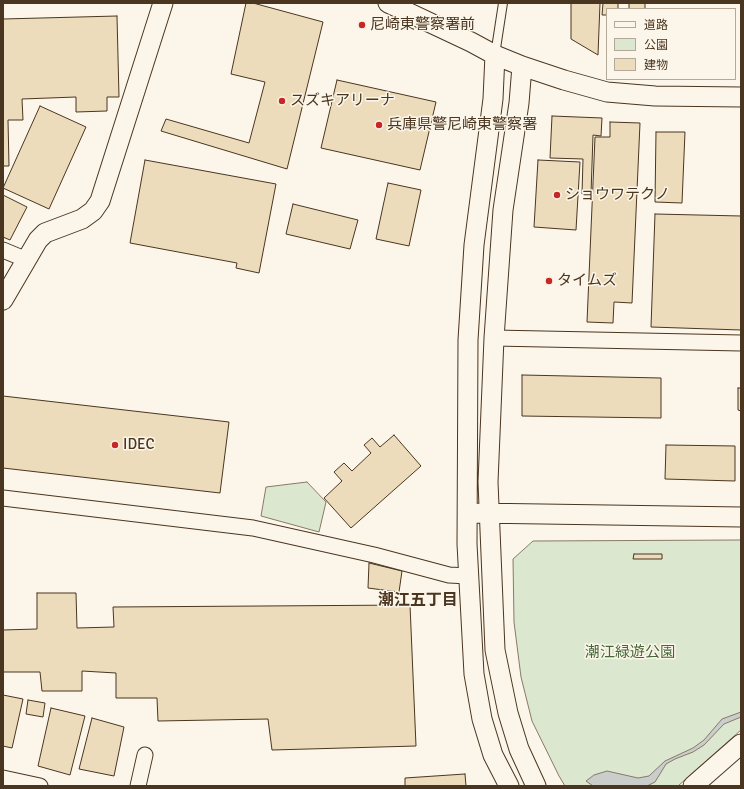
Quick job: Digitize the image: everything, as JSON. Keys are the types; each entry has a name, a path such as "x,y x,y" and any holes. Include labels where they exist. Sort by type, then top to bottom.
{"street":[{"path":"3,300 38,240 45,233 82,219 93,211 100,201 163,3"},
{"path":"388,3 471,42 495,55 522,66 607,92 654,96 741,97"},
{"path":"495,55 493,99 474,245 468,340 468,576 474,674 482,719 493,755 509,786"},
{"path":"522,66 519,103 503,210 494,338 488,482 494,650 508,713 519,749 536,786"},
{"path":"3,250 27,260"},
{"path":"494,338 741,343"},
{"path":"3,498 254,528 374,555 449,574 468,576"},
{"path":"467,513 741,517"},
{"path":"693,786 741,744"},
{"path":"138,786 145,755"},
{"path":"3,778 40,786"}],"lane":[{"path":"495,55 503,3"}],"green space":[{"path":"307,482 326,502 319,532 261,516 266,487"},
{"name":"潮江緑遊公園","path":"741,540 741,730 678,786 565,786 532,721 521,677 514,622 513,559 533,541"}],"shaded area":[{"path":"741,712 741,717 724,724 704,745 693,752 666,764 655,782 647,786 593,786 586,781 594,775 607,771 638,778 649,776 665,761 693,748 704,740 722,719"}],"building":[{"name":"スズキアリーナ","path":"246,3 253,3 323,22 287,169 161,131 166,119 249,143 265,82 231,74"},
{"path":"571,3 600,3 598,55 571,39"},
{"path":"603,3 618,3 618,8 606,8 606,15 602,15"},
{"path":"629,3 645,3 645,8 629,8"},
{"path":"117,16 119,97 107,97 107,111 76,112 76,97 22,99 23,120 8,120 9,166 3,166 3,19"},
{"name":"兵庫県警尼崎東警察署","path":"337,80 436,102 420,170 321,148"},
{"path":"40,106 86,127 49,209 3,188"},
{"path":"552,116 602,118 601,136 593,135 591,194 582,194 583,159 550,158"},
{"path":"610,122 640,123 632,303 614,302 613,323 587,322 595,137 610,137"},
{"path":"656,132 685,132 682,203 655,202"},
{"path":"145,160 276,184 259,273 236,268 237,263 130,243"},
{"name":"ショウワテクノ","path":"538,160 580,162 576,230 534,227"},
{"path":"388,183 421,190 409,246 376,239"},
{"path":"3,195 27,207 10,240 3,237"},
{"path":"293,204 358,220 350,249 286,234"},
{"path":"655,214 741,216 741,330 651,327"},
{"path":"522,375 661,378 661,418 522,416"},
{"path":"738,388 741,388 741,411 738,410"},
{"name":"IDEC","path":"3,396 229,422 220,493 3,468"},
{"path":"394,435 421,466 351,528 324,498 342,481 334,472 344,463 352,471 371,453 364,445 372,438 380,447"},
{"path":"666,445 735,446 735,481 665,479"},
{"path":"634,554 662,554 662,559 633,559"},
{"path":"369,563 402,571 399,592 368,588"},
{"path":"37,593 76,593 77,628 114,627 113,607 410,605 416,746 272,750 268,719 158,721 157,698 116,698 116,673 82,671 82,691 42,691 40,672 3,672 3,630 37,629"},
{"path":"3,695 23,699 12,748 3,746"},
{"path":"28,700 45,703 43,717 26,714"},
{"path":"51,708 85,716 70,775 38,766"},
{"path":"92,718 124,727 114,776 79,769"},
{"path":"465,774 466,786 405,786 405,778"}],"place":[{"name":"尼崎東警察署前","path":"362,25"},
{"name":"スズキアリーナ","path":"282,101"},
{"name":"兵庫県警尼崎東警察署","path":"379,125"},
{"name":"ショウワテクノ","path":"557,195"},
{"name":"タイムズ","path":"549,281"},
{"name":"IDEC","path":"115,445"}],"district":[{"name":"潮江五丁目","path":"418,601"}]}
